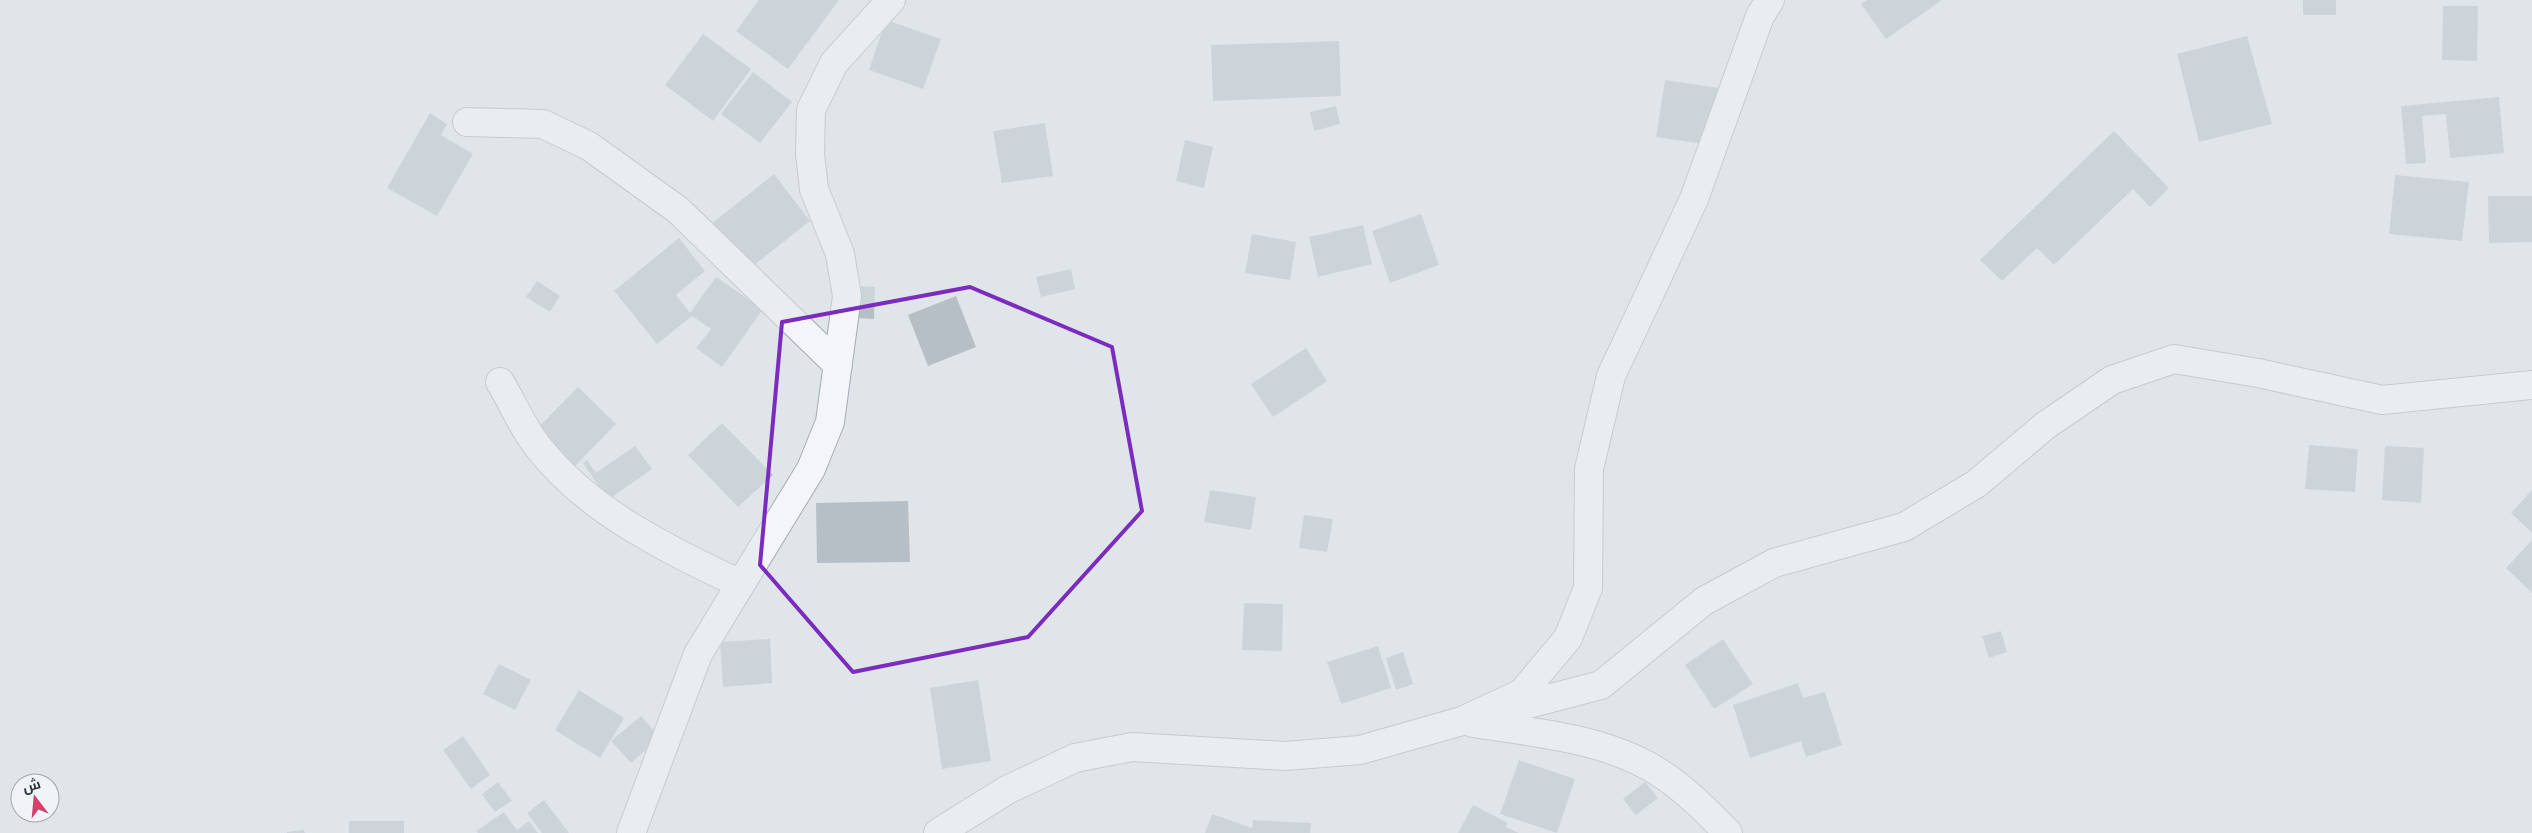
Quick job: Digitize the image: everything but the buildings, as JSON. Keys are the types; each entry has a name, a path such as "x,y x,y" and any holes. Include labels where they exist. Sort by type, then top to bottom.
{"street":[{"path":"631,833 698,654 810,469 830,422 846,296 840,254 814,189 810,154 811,110 834,63 891,0"},
{"path":"1462,721 1522,693 1568,638 1588,588 1589,469 1611,376 1694,198 1760,16 1770,0"},
{"path":"466,122 543,124 589,146 678,210 838,365"},
{"path":"938,833 1007,790 1075,758 1132,747 1286,756 1360,750 1462,721 1602,685 1704,601 1774,563 1904,527 1976,484 2046,425 2112,380 2174,359 2258,373 2382,400 2532,385"},
{"path":"500,382 538,448 578,489 648,539 740,584"},
{"path":"1462,721 1577,740 1627,756 1662,774 1704,807 1728,833"}],"highlighted area":[{"path":"970,287 1112,347 1142,511 1028,637 853,672 760,565 782,322"}]}
